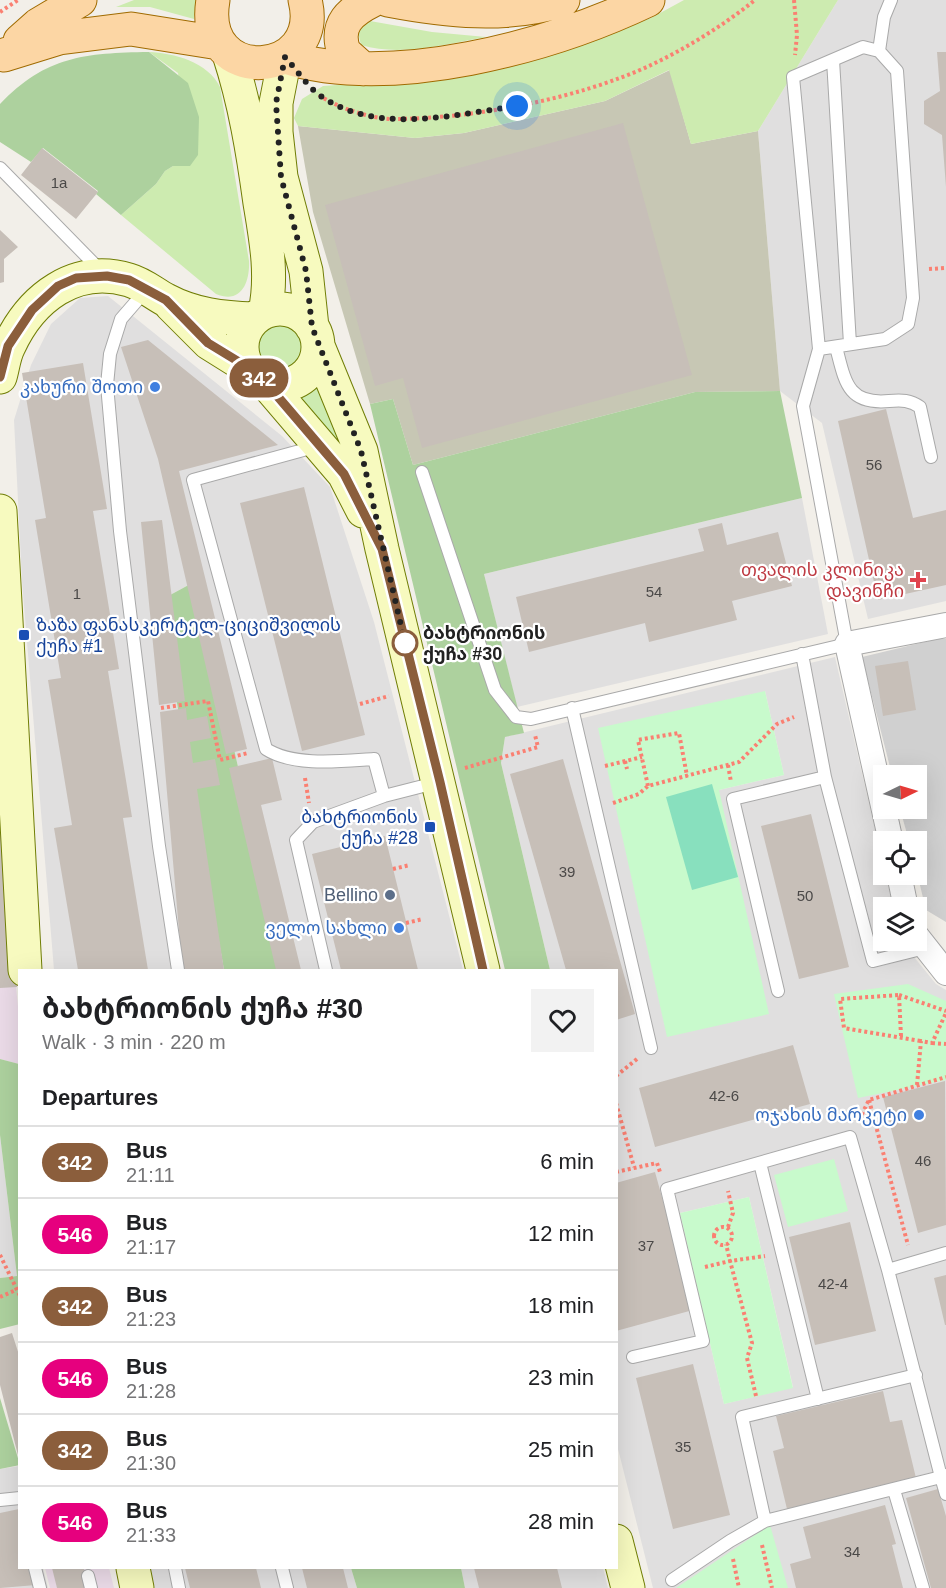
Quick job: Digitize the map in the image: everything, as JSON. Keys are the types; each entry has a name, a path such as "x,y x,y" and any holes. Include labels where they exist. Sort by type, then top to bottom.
{"main road":[{"path":"2,57 38,25 80,0"},
{"path":"213,0 212,29 224,49"},
{"path":"285,57 303,35 307,23 305,0"},
{"path":"363,69 344,52 341,28 354,9 374,0"},
{"path":"388,0 423,7 482,13 563,0"},
{"path":"2,57 59,38 131,29 224,49 256,64 285,57 325,67 363,69 406,67 485,54 566,33 611,17 648,0"}],"street":[{"path":"224,49 249,129 267,245 270,292 260,315 243,337 244,358 344,474 382,549"},
{"path":"157,294 208,343 258,376 287,385 306,375 313,366 315,336 306,271 281,177 276,132 276,103 285,57"},
{"path":"0,377 8,346 32,310 58,286 76,278 107,276 129,280 198,313 224,318 260,315 287,309 305,319 315,336 361,451 382,549 450,776 483,969"},
{"path":"0,511 25,969"},
{"path":"888,831 846,644 946,625"},
{"path":"927,949 946,973"},
{"path":"618,1549 628,1588"},
{"path":"133,1569 137,1588"}],"lane":[{"path":"879,51 884,17 891,0"},
{"path":"422,472 495,690 516,717 531,719 846,644 803,406 819,349 793,77 863,47 879,51 897,71 913,298 908,324 885,339 819,349"},
{"path":"833,60 850,344"},
{"path":"0,168 107,276"},
{"path":"157,294 121,319 110,354 107,385 123,553 159,846 178,969"},
{"path":"836,346 845,381 858,398 873,403 904,400 920,407 931,457"},
{"path":"321,446 193,480 266,748 276,755 302,759 374,759 384,796"},
{"path":"802,654 825,777 873,962 898,951"},
{"path":"572,708 651,1048"},
{"path":"326,969 296,840 313,822 384,796 450,776"},
{"path":"778,991 733,799 825,777"},
{"path":"633,1357 703,1341 667,1189 850,1137 944,1476 946,1494"},
{"path":"760,1163 818,1399"},
{"path":"888,1270 946,1253"},
{"path":"762,1522 742,1417 916,1375"},
{"path":"672,1580 762,1522 944,1476"},
{"path":"894,1490 923,1588"},
{"path":"0,1500 18,1498"},
{"path":"35,1569 40,1588"},
{"path":"175,1569 179,1588"},
{"path":"282,1569 287,1588"}],"path":[{"path":"0,12 19,0"},
{"path":"285,57 318,94 343,108 390,120 447,115 540,103 650,66 730,20 755,0"},
{"path":"793,77 797,35 795,0"},
{"path":"360,704 390,696"},
{"path":"179,705 208,701 220,760 266,748"},
{"path":"596,809 639,794 648,786 739,762 777,724 813,710"},
{"path":"648,786 638,741 679,733 687,776"},
{"path":"450,776 538,747"},
{"path":"587,771 642,757"},
{"path":"302,759 313,822"},
{"path":"625,761 627,769"},
{"path":"393,869 410,865"},
{"path":"406,923 423,919"},
{"path":"898,995 901,1036"},
{"path":"932,1043 946,1012 898,995 840,999 843,1028 932,1043 946,1044"},
{"path":"917,1085 921,1041"},
{"path":"618,1074 651,1048"},
{"path":"850,1137 869,1100 946,1077"},
{"path":"869,1100 906,1245 916,1243"},
{"path":"618,1110 634,1167"},
{"path":"618,1171 657,1163 667,1189"},
{"path":"724,1173 733,1213 728,1227"},
{"path":"726,1244 718,1243 714,1235 719,1228 728,1227"},
{"path":"726,1244 733,1235 728,1227"},
{"path":"726,1244 752,1342 747,1358 760,1413"},
{"path":"0,1255 18,1293"},
{"path":"687,1271 730,1261 784,1256"},
{"path":"0,1297 16,1290"},
{"path":"762,1522 772,1588"},
{"path":"730,1541 739,1588"}],"shaded area":[{"path":"838,0 946,0 946,601 868,619 822,423 780,391 758,131"},
{"path":"670,70 691,144 758,131 780,391 695,392 413,465 393,399 370,404 313,212 298,126 415,138 464,133 605,101"},
{"path":"108,296 282,436 330,487 374,622 463,969 284,969 196,581 159,601 224,969 54,969 22,581 14,420 31,365 51,324 80,298"},
{"path":"802,498 828,634 517,707 484,574"},
{"path":"937,639 946,639 946,922 927,911 927,897 923,897 920,885 927,885 927,831 906,831 903,819 927,819 927,765 889,765 862,657"},
{"path":"835,657 875,831 873,831 873,885 888,885 891,897 873,897 873,951 909,951 936,984 946,990 946,1588 653,1588 618,1449 618,969 550,969 501,763 505,737","holes":["765,691 784,775 719,790","749,1197 793,1387 724,1404 680,1213"]},
{"path":"0,833 18,1006 18,1064 0,1059"},
{"path":"0,1135 17,1276 0,1278"},
{"path":"18,1466 18,1569 43,1569 48,1588 0,1588 0,1469"},
{"path":"45,1569 109,1569 114,1588 50,1588"},
{"path":"150,1569 351,1569 357,1588 155,1588"},
{"path":"461,1569 603,1569 608,1588 465,1588"}],"green space":[{"path":"134,0 196,0 194,19 150,7 116,7"},
{"path":"684,0 838,0 758,131 691,144 669,70 605,101 464,133 415,138 298,126 294,118 302,99 323,86 449,77 520,64 651,18"},
{"path":"370,21 432,32 486,37 407,50 376,48 361,45 358,32 361,24"},
{"path":"149,52 169,54 189,60 207,71 220,87 249,261 246,283 238,294 225,297 216,294 121,215 156,184 165,171 173,166 190,166 178,73"},
{"path":"149,52 188,83 199,117 198,155 190,166 173,166 165,171 156,184 121,215 96,194 98,191 43,148 31,162 0,142 0,104 34,76 68,60 86,56"},
{"path":"280,323 297,330 304,347 297,364 280,371 263,364 256,347 263,330"},
{"path":"318,379 350,457 285,393 298,391"},
{"path":"780,391 802,498 484,574 524,733 505,737 501,763 550,969 505,969 370,404 393,399 413,465 695,392"},
{"path":"196,581 284,969 224,969 159,601"},
{"path":"765,691 784,775 719,790 769,1014 667,1037 598,728"},
{"path":"712,784 738,877 692,890 666,797"},
{"path":"908,984 946,1001 946,1080 858,1098 834,994"},
{"path":"0,1059 18,1064 18,1324 0,1329 0,1278 17,1276 0,1135"},
{"path":"834,1159 848,1211 788,1227 774,1175"},
{"path":"749,1197 793,1388 724,1404 680,1213"},
{"path":"0,1398 18,1458 18,1465 0,1469"},
{"path":"770,1525 788,1588 676,1588"},
{"path":"351,1569 461,1569 465,1588 357,1588"}],"building":[{"path":"937,52 946,52 946,187 942,135 924,124 924,101 940,91"},
{"path":"623,123 692,375 422,448 403,378 375,386 325,205"},
{"path":"42,148 98,192 76,219 21,175"},
{"path":"0,230 18,247 4,259 4,282 0,283"},
{"path":"148,340 278,445 179,471 247,749 226,754 158,459 121,347"},
{"path":"83,363 107,509 93,511 119,669 108,671 132,817 123,818 148,969 78,969 54,828 72,825 48,680 61,678 35,520 46,518 22,373"},
{"path":"886,409 913,518 946,510 946,585 878,600 838,421"},
{"path":"304,487 365,735 302,751 240,503"},
{"path":"162,520 185,701 159,705 141,522"},
{"path":"722,523 727,545 778,532 792,586 732,601 737,620 649,642 645,623 529,652 516,597 704,551 698,529"},
{"path":"908,661 916,710 883,716 875,666"},
{"path":"186,708 187,720 207,716 211,738 190,742 193,763 215,759 220,785 197,789 224,969 183,969 160,712"},
{"path":"272,758 282,800 261,805 301,969 276,969 229,768"},
{"path":"563,759 635,1014 618,1019 618,969 566,969 510,774"},
{"path":"0,782 17,987 0,988"},
{"path":"811,814 849,967 799,979 761,826"},
{"path":"385,836 418,969 341,969 312,854"},
{"path":"793,1045 810,1104 655,1147 639,1088"},
{"path":"945,1081 946,1225 918,1233 883,1097"},
{"path":"655,1172 693,1310 618,1330 618,1182"},
{"path":"850,1222 876,1331 815,1345 789,1237"},
{"path":"946,1275 946,1325 945,1325 934,1278"},
{"path":"12,1333 18,1352 18,1455 0,1385 0,1337"},
{"path":"693,1364 730,1515 673,1529 636,1378"},
{"path":"883,1391 890,1422 902,1420 916,1478 787,1509 773,1451 784,1448 776,1416"},
{"path":"938,1489 946,1516 946,1588 931,1588 906,1498"},
{"path":"885,1505 896,1544 892,1545 903,1588 796,1588 790,1564 811,1558 803,1527"},
{"path":"18,1509 18,1569 32,1569 36,1585 0,1588 0,1513"},
{"path":"52,1569 84,1569 88,1588 57,1588"},
{"path":"185,1569 256,1569 261,1588 190,1588"},
{"path":"302,1569 343,1569 348,1588 307,1588"},
{"path":"474,1569 557,1569 562,1588 479,1588"}],"bus line":[{"name":"342","path":"0,377 8,346 32,310 58,286 76,278 107,276 129,280 148,288 166,300 208,343 249,368 256,377 267,384 344,474 382,549 440,782 483,969"}],"place":[{"name":"კახური შოთი","path":"155,387"},
{"name":"თვალის კლინიკა დავინჩი","path":"918,580"},
{"name":"ზაზა ფანასკერტელ-ციციშვილის ქუჩა #1","path":"24,635"},
{"name":"ბახტრიონის ქუჩა #30","path":"405,643"},
{"name":"ბახტრიონის ქუჩა #28","path":"430,827"},
{"name":"Bellino","path":"390,895"},
{"name":"ველო სახლი","path":"399,928"},
{"name":"ოჯახის მარკეტი","path":"919,1115"}],"route":[{"path":"405,643 361,451 312,327 306,271 281,177 276,132 279,81 285,57 326,100 343,108 390,120 517,106"}]}
